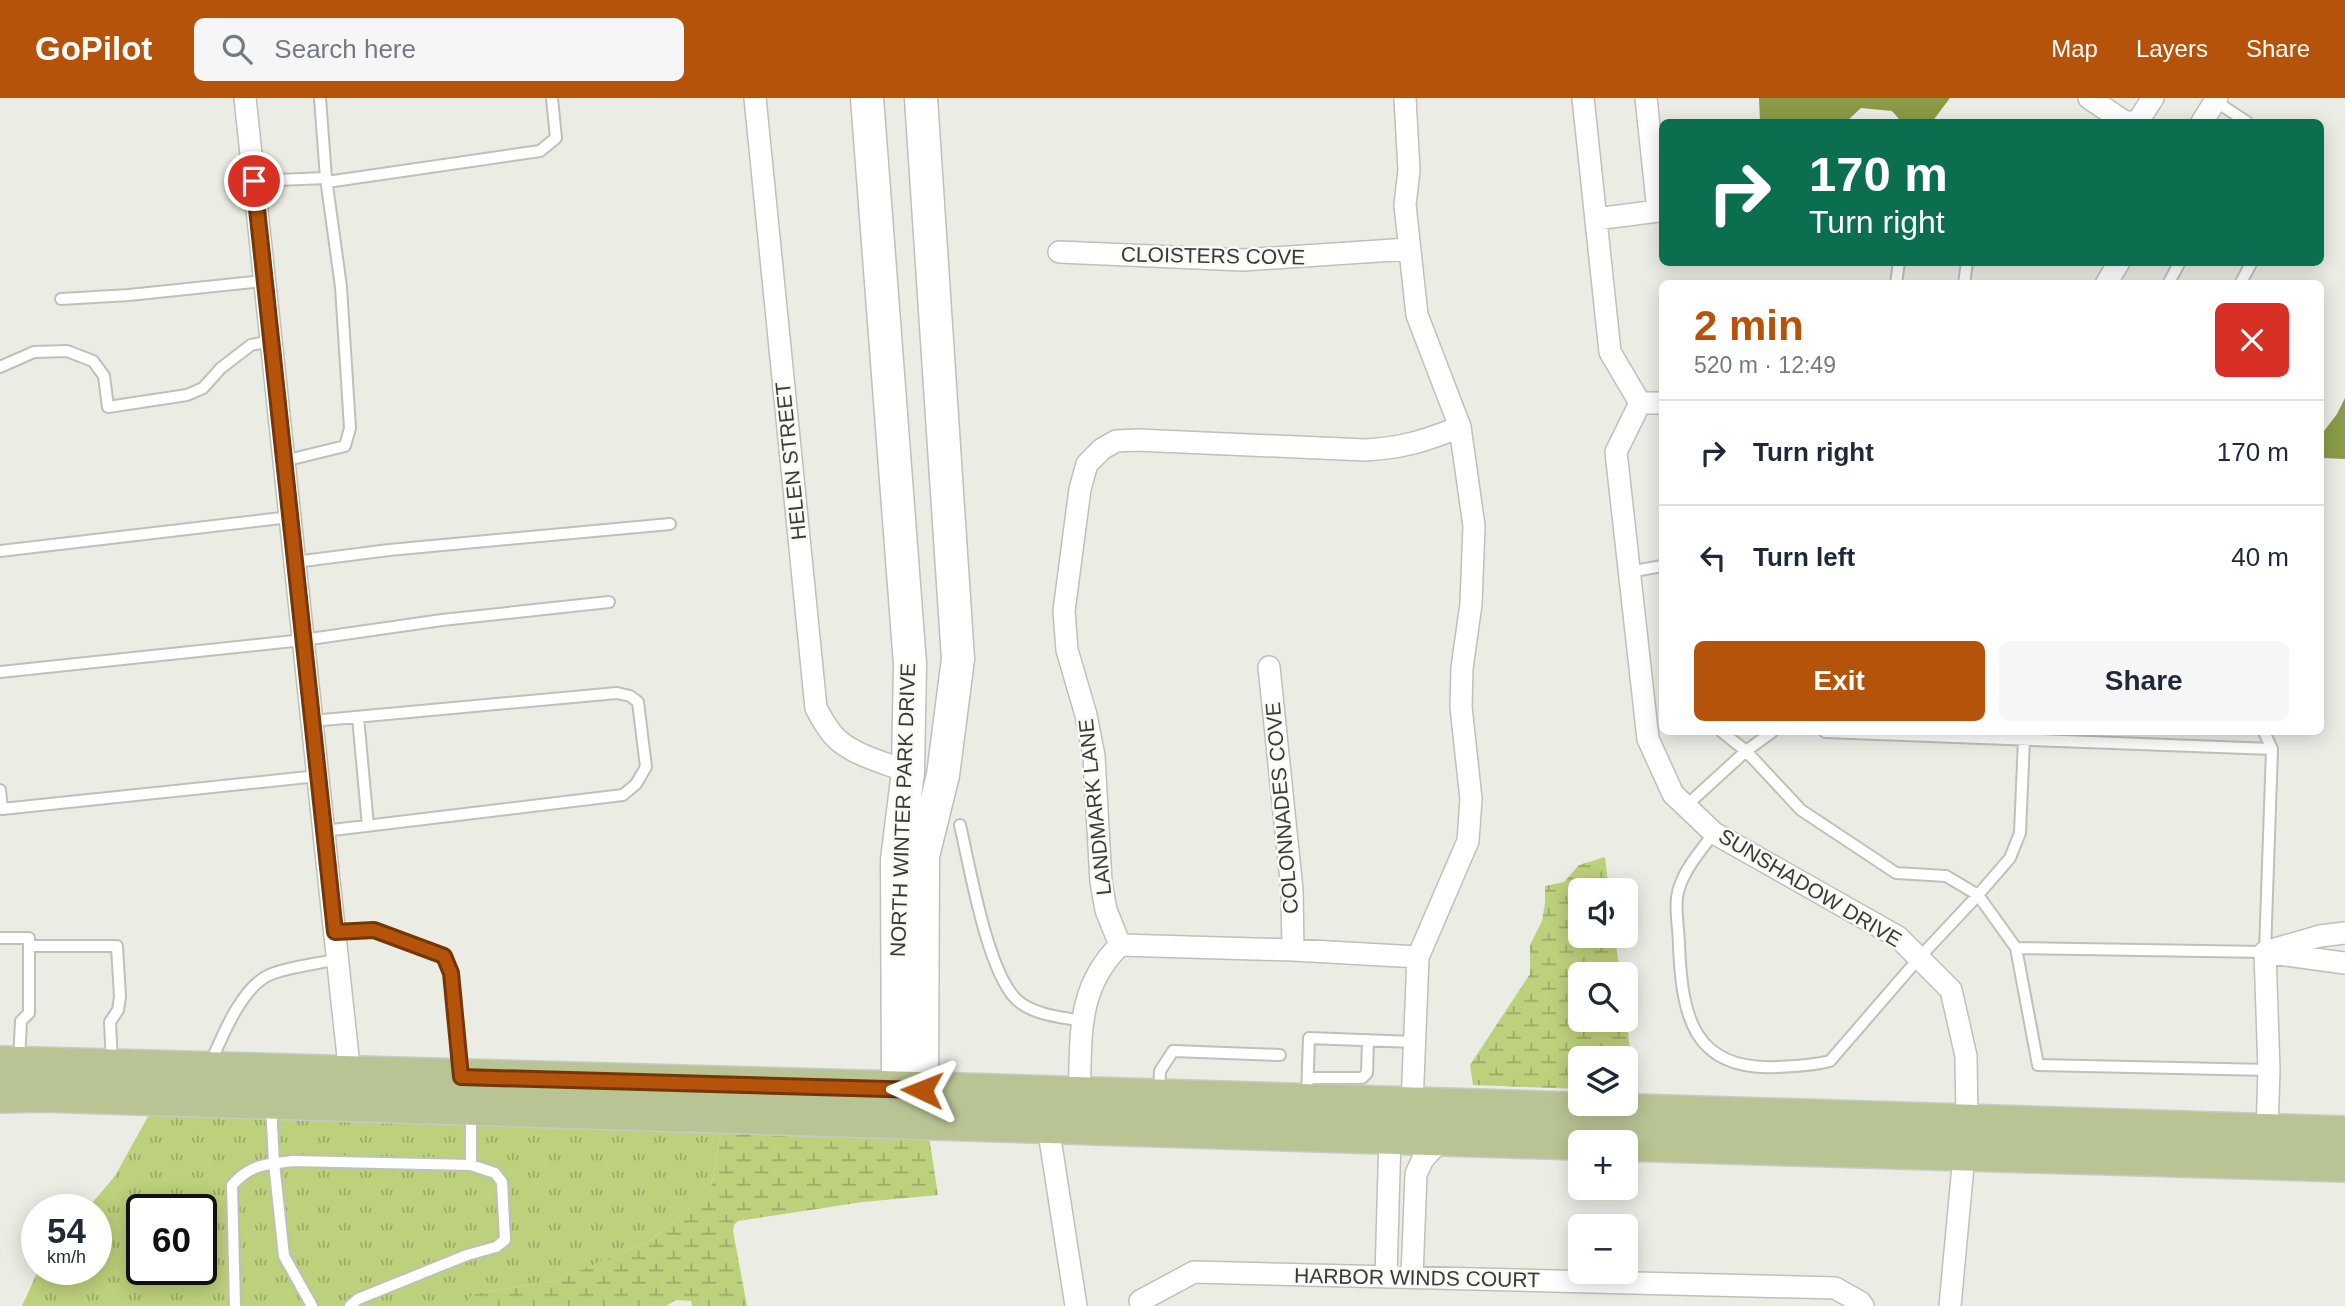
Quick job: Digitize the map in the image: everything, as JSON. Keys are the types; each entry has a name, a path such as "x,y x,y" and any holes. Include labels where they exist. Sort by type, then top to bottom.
{"main road":[{"path":"10,1064 208,1069 351,1089 460,1097 910,1100 1079,1096 1158,1098 1308,1090 1412,1105 1449,1123 1966,1138 2345,1164"},
{"path":"460,1097 515,1078 910,1100 1048,1126 1390,1137 1421,1119 1568,1138"},
{"path":"0,1095 271,1102 351,1089"},
{"path":"1347,1135 1396,1121 1412,1105"},
{"path":"1638,1143 2267,1132 2345,1135"}],"street":[{"path":"245,98 351,1089"},
{"name":"HELEN STREET","path":"755,98 816,708 839,742 868,757 908,772"},
{"name":"NORTH WINTER PARK DRIVE","path":"867,98 910,664 908,772 897,860 910,1100"},
{"name":"NORTH WINTER PARK DRIVE","path":"910,1100 923,856 943,775 958,659 921,98"},
{"path":"1405,98 1409,140 1405,205 1417,315 1460,427 1474,526 1471,604 1462,668 1461,708 1471,799 1468,841 1418,957 1412,1105"},
{"path":"1583,98 1610,352 1640,404 1659,403"},
{"path":"1596,219 1658,211 1646,98"},
{"path":"2089,98 2122,119"},
{"path":"2139,119 2153,98"},
{"path":"2204,119 2216,100"},
{"name":"CLOISTERS COVE","path":"1059,252 1243,260 1409,249"},
{"name":"SUNSHADOW DRIVE","path":"1640,404 1616,453 1648,739 1673,794 1714,832 1898,937 1951,990 1966,1056 1966,1138 1951,1306"},
{"name":"LANDMARK LANE","path":"1120,945 1106,909 1094,756 1086,715 1067,650 1064,611 1080,489 1087,464 1102,449 1116,442 1137,440 1375,450 1414,444 1460,427"},
{"name":"COLONNADES COVE","path":"1269,667 1292,890 1293,950"},
{"path":"2265,953 2320,936 2345,933"},
{"path":"2319,961 2320,936"},
{"path":"1079,1096 1086,1002 1102,963 1120,945 1418,957"},
{"path":"2265,953 2345,963"},
{"path":"2265,953 2269,1070 2267,1132"},
{"path":"1412,1277 1416,1174 1423,1159 1449,1123"},
{"path":"1048,1126 1076,1306"},
{"path":"1386,1276 1390,1137"},
{"path":"1388,1215 1415,1216"},
{"name":"HARBOR WINDS COURT","path":"1140,1301 1194,1272 1835,1288 1863,1306"}],"lane":[{"path":"284,461 345,446 350,429 341,287 320,98"},
{"path":"254,181 327,180 540,151 556,138 552,98"},
{"path":"2216,100 2243,119"},
{"path":"61,299 264,281"},
{"path":"0,367 34,352 67,351 93,361 104,376 108,407 187,395 203,388 221,368 251,345 271,341"},
{"path":"0,551 290,517"},
{"path":"295,562 389,550 670,524"},
{"path":"1629,572 1659,567"},
{"path":"0,672 303,640 442,620 608,602"},
{"path":"312,721 617,693 630,696 638,702 646,767 636,784 623,795 324,831"},
{"path":"358,717 369,826"},
{"path":"1726,735 1746,751 1801,810 1896,873 1947,876 1978,895 2016,948 2038,1065 2269,1070"},
{"path":"1687,805 1746,751 1768,735"},
{"path":"1910,735 2272,749"},
{"path":"2016,948 2265,953 2272,749 2265,735"},
{"path":"1714,832 1685,873 1677,897 1680,971 1692,1027 1712,1052 1730,1063 1765,1068 1816,1065 1830,1060 2010,858 2020,833 2024,739"},
{"path":"0,790 2,808 318,776"},
{"path":"960,825 993,956 1003,981 1018,1000 1037,1011 1083,1021"},
{"path":"335,932 374,930 444,956 451,973 460,1097 471,1165"},
{"path":"0,938 30,938 29,1013 21,1021 10,1064"},
{"path":"30,946 117,946 120,997 118,1010 110,1022 112,1066"},
{"path":"208,1069 221,1038 253,986 270,975 338,959"},
{"path":"1368,1040 1367,1073 1362,1078 1337,1074 1308,1090 1309,1038 1339,1044 1368,1040 1414,1042"},
{"path":"1158,1098 1160,1071 1173,1051 1280,1055"},
{"path":"271,1102 274,1163 284,1256 312,1306"},
{"path":"235,1306 232,1185 243,1172 274,1163 293,1161 471,1165 495,1173 502,1182 505,1240 496,1247 467,1255 358,1299 350,1306"}],"green space":[{"path":"1605,857 1607,878 1568,878 1568,948 1617,948 1618,962 1568,962 1568,1032 1628,1032 1630,1046 1568,1046 1568,1089 1473,1085 1470,1065 1530,974 1530,945 1542,921 1545,886 1564,882 1579,865"},
{"path":"151,1111 722,1129 710,1192 650,1241 555,1281 473,1294 465,1306 22,1306 32,1285 112,1285 112,1194 100,1194 115,1176"},
{"path":"722,1129 929,1136 938,1195 863,1202 738,1221 733,1231 747,1306 692,1306 691,1301 676,1300 666,1306 465,1306 473,1294 555,1281 650,1241 710,1192"}],"shaded area":[{"path":"1759,98 1950,98 1934,119 1899,119 1892,111 1861,108 1849,119 1760,119"},
{"path":"2345,398 2345,459 2324,458 2324,431"}],"route":[{"path":"254,181 335,932 374,930 421,945 444,956 451,973 461,1077 922,1090"}]}
